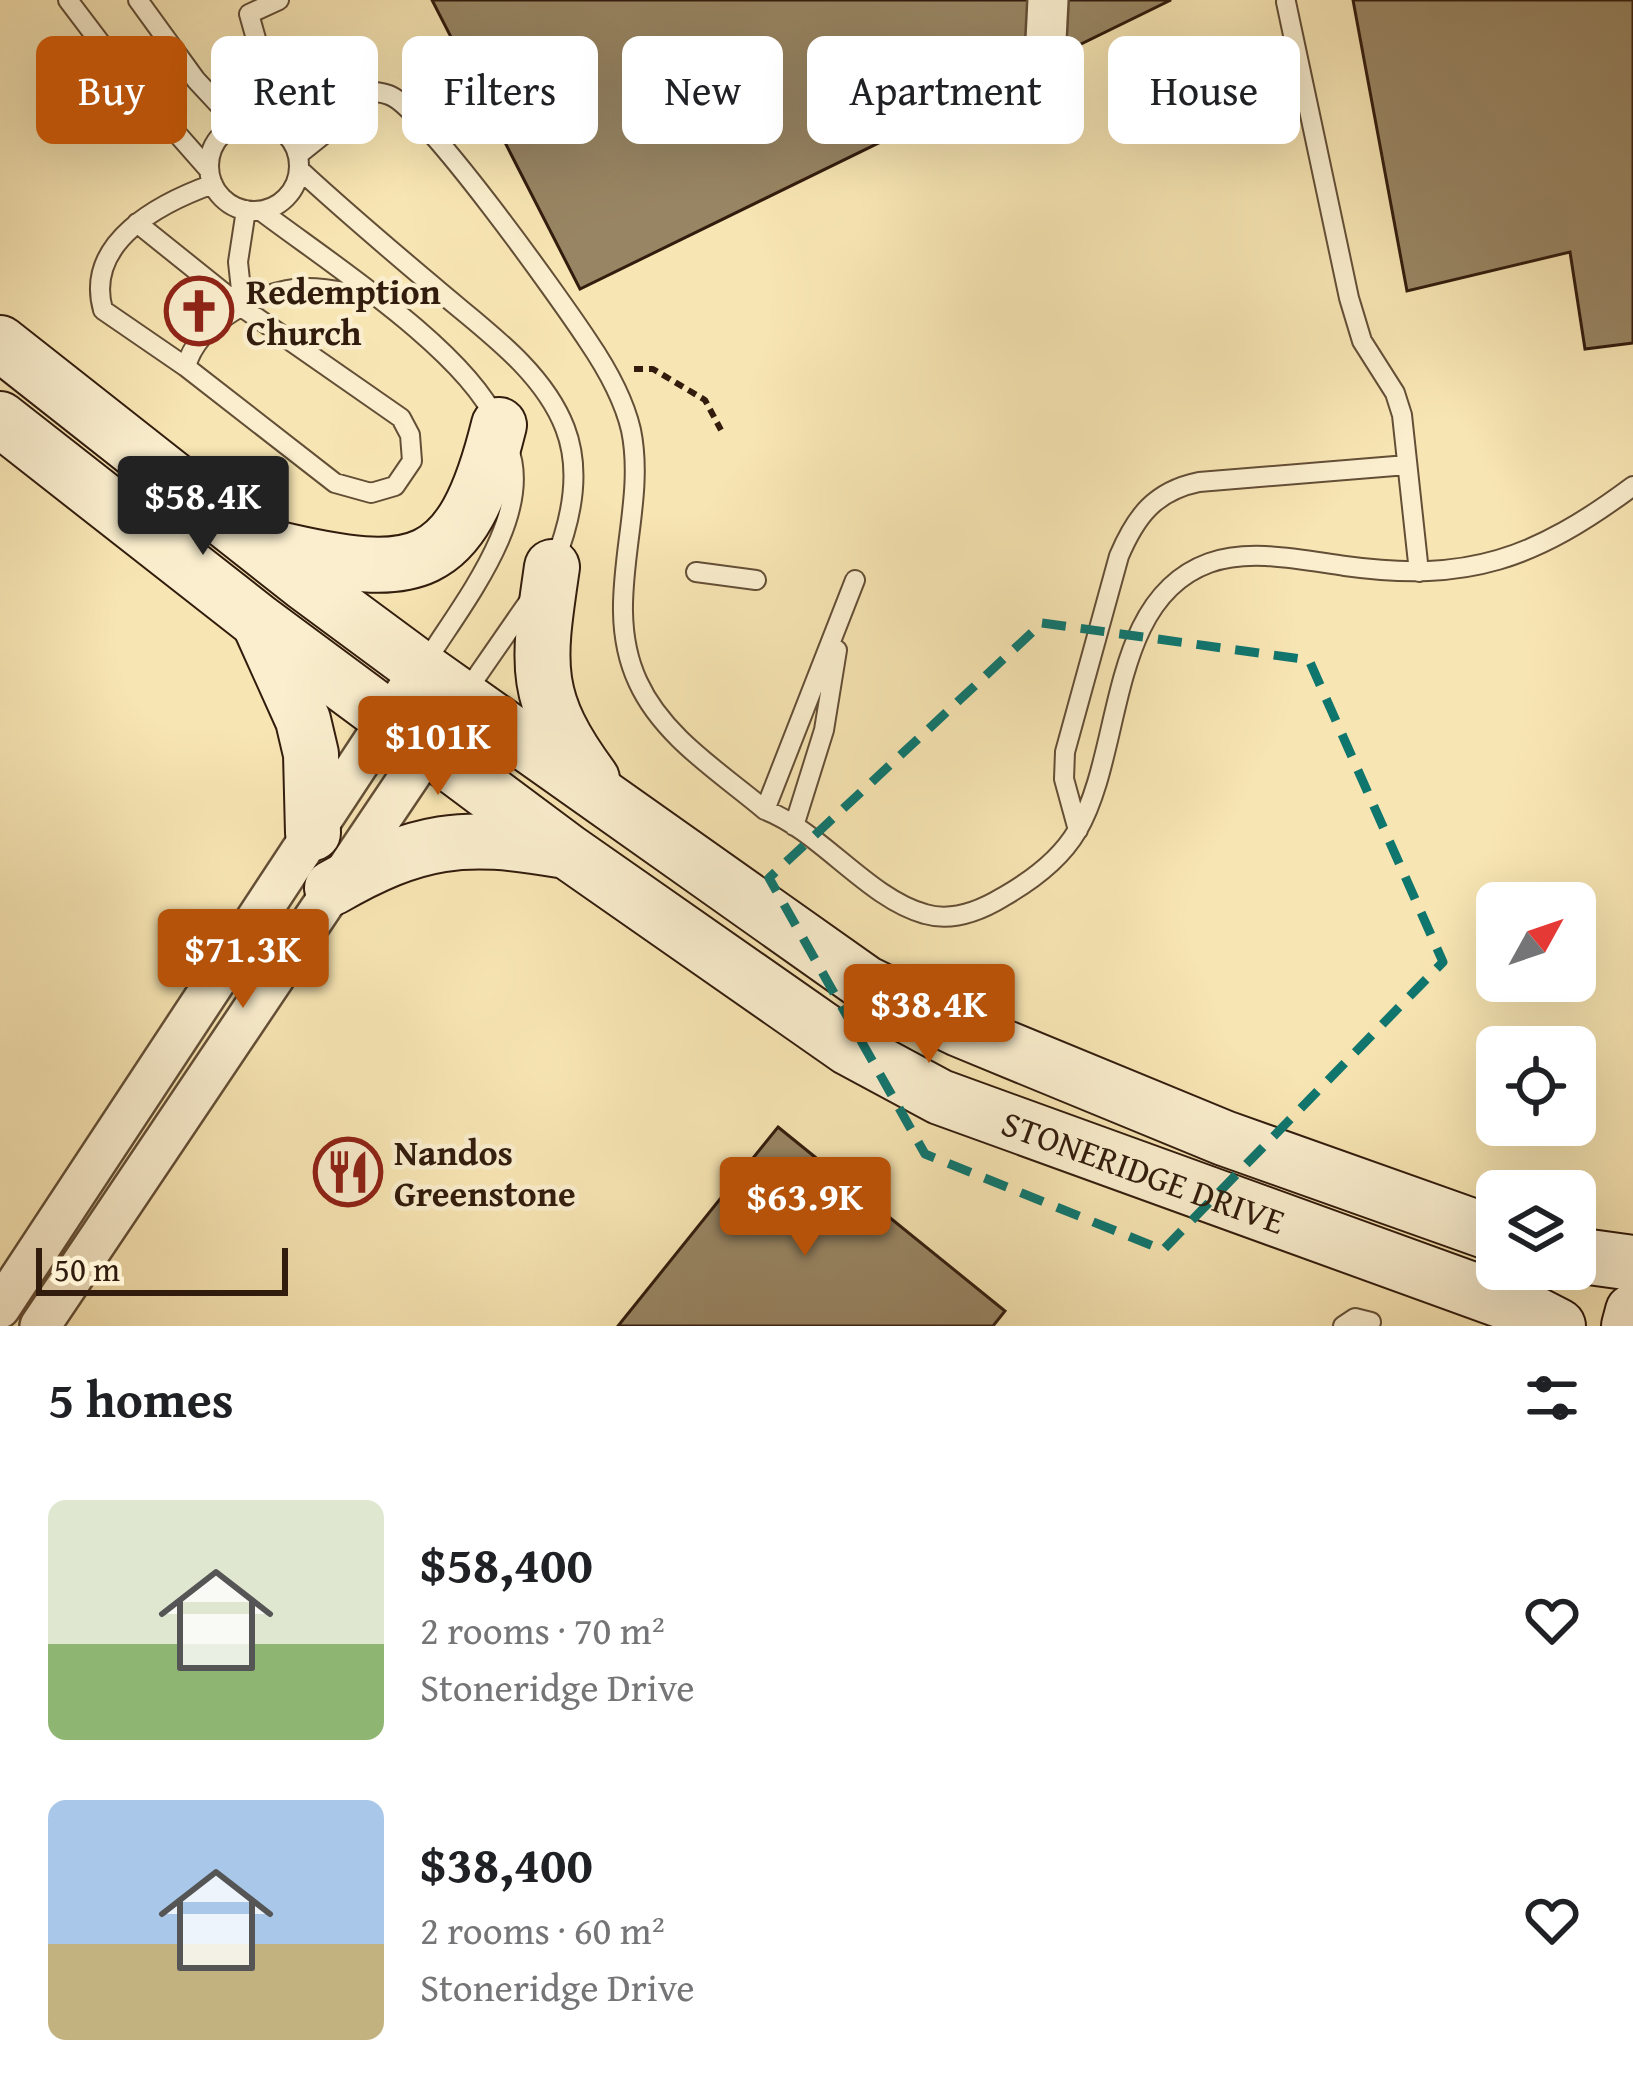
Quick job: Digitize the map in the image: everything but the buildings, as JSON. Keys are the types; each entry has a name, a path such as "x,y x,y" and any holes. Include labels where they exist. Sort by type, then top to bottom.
{"street":[{"path":"1046,36 1048,0"},
{"name":"STONERIDGE DRIVE","path":"0,343 442,684 790,933 914,1010 1225,1138 1476,1228"},
{"name":"STONERIDGE DRIVE","path":"0,419 409,734 849,1048 940,1097 1525,1309 1558,1326"},
{"path":"260,545 369,567 419,558 460,529 474,508 499,425"},
{"path":"553,567 542,645 543,687 564,741 609,802"},
{"path":"259,622 303,720 311,754 313,833"},
{"path":"40,1326 262,1000 332,888 409,734 442,684"},
{"path":"0,1308 313,833 409,734"},
{"path":"332,888 395,855 461,839 567,851"},
{"path":"1596,1258 1633,1263"},
{"path":"1629,1326 1633,1311"}],"lane":[{"path":"68,0 211,177 221,196 254,211 375,297 457,365 488,400 514,462 514,496 442,684"},
{"path":"138,0 196,80 211,91"},
{"path":"255,36 249,14 279,0"},
{"path":"1286,2 1349,298 1367,352 1399,404 1419,572"},
{"path":"378,92 411,107 471,181 589,342 618,395 631,431 633,464 623,620 638,682 656,714 765,810 923,914 971,913 1027,883 1054,860 1078,830 1150,608 1175,582 1204,564 1230,557 1291,558 1419,572 1499,560 1549,543 1633,486"},
{"path":"211,177 216,144"},
{"path":"289,144 299,162 526,370 566,429 573,496 553,567 442,684"},
{"path":"254,211 286,198 299,162 317,144"},
{"path":"137,223 243,308 401,418 410,435 412,461 395,486 371,493 335,483 186,367 103,310 98,277 115,248 137,223 211,177"},
{"path":"243,308 238,262 254,211"},
{"path":"186,367 200,335 220,318 284,291 306,287 375,297"},
{"path":"1078,830 1064,779 1065,752 1119,556 1130,529 1149,504 1178,487 1199,482 1407,465"},
{"path":"696,572 756,580"},
{"path":"765,810 855,580"},
{"path":"794,826 824,730 842,622"},
{"path":"1342,1326 1355,1318 1371,1322"}],"path":[{"path":"653,369 705,400 721,430"}],"highlighted area":[{"path":"1042,623 1309,660 1443,962 1163,1250 925,1154 769,878"}],"place":[{"name":"Redemption Church","path":"199,311"},
{"name":"Nandos Greenstone","path":"348,1172"}]}
